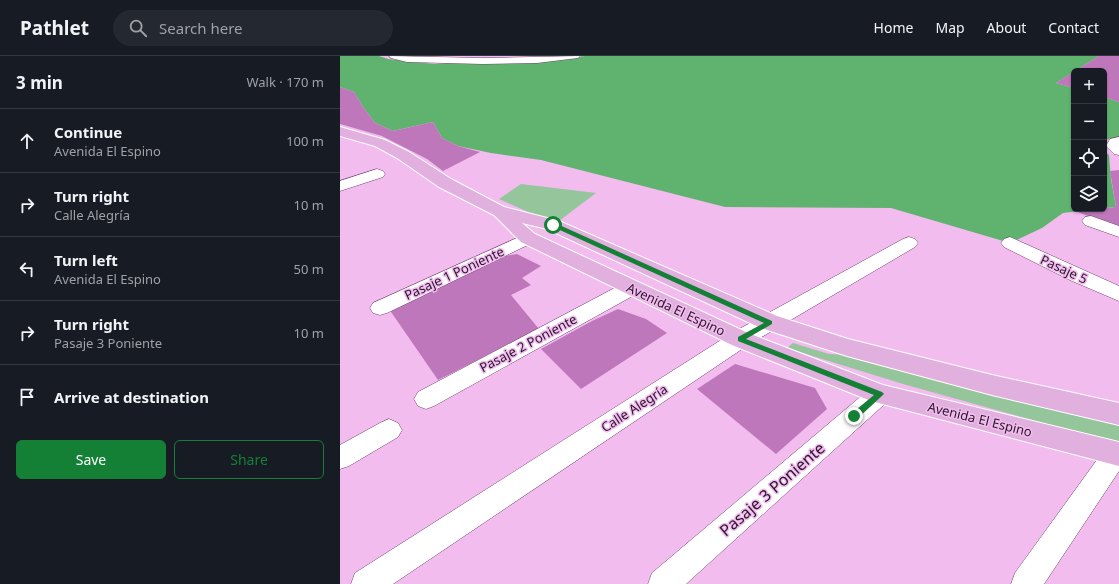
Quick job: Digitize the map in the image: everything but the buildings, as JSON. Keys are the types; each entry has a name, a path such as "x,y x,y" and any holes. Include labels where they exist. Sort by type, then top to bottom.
{"main road":[{"name":"Avenida El Espino","path":"340,131 386,147 403,155 445,183 498,211 553,225 769,322 846,347 969,379 1119,414"},
{"name":"Avenida El Espino","path":"498,211 528,238 631,288 740,339 880,394 1118,454"}],"street":[{"path":"395,56 451,61 538,60 574,56"},
{"path":"1119,141 1115,142 1113,146 1119,151"},
{"path":"340,186 377,174"},
{"path":"1091,221 1119,232"},
{"name":"Pasaje 1 Poniente","path":"380,308 528,238"},
{"name":"Calle Alegría","path":"366,584 740,339 909,243"},
{"name":"Pasaje 5","path":"1010,243 1079,277 1119,294"},
{"name":"Pasaje 2 Poniente","path":"426,399 631,288"},
{"name":"Pasaje 3 Poniente","path":"663,584 880,394"},
{"path":"340,458 389,430"},
{"path":"1026,584 1118,454"}],"green space":[{"path":"340,56 379,56 388,59 434,64 484,61 546,61 585,56 1099,56 1080,68 1071,68 1071,74 1056,83 1071,87 1071,212 1063,213 1042,228 1010,243 891,208 725,207 541,160 491,153 458,146 442,138 433,122 393,131 375,123 354,92 340,87"},
{"path":"1107,98 1119,102 1119,137 1107,139"},
{"path":"1107,153 1109,155 1111,179 1116,207 1107,208"},
{"path":"521,184 596,193 555,224 499,199"},
{"path":"793,343 829,354 847,355 1119,424 1119,444 903,384 787,348"}],"route":[{"path":"553,225 769,322 740,339 880,394 854,416"}]}
